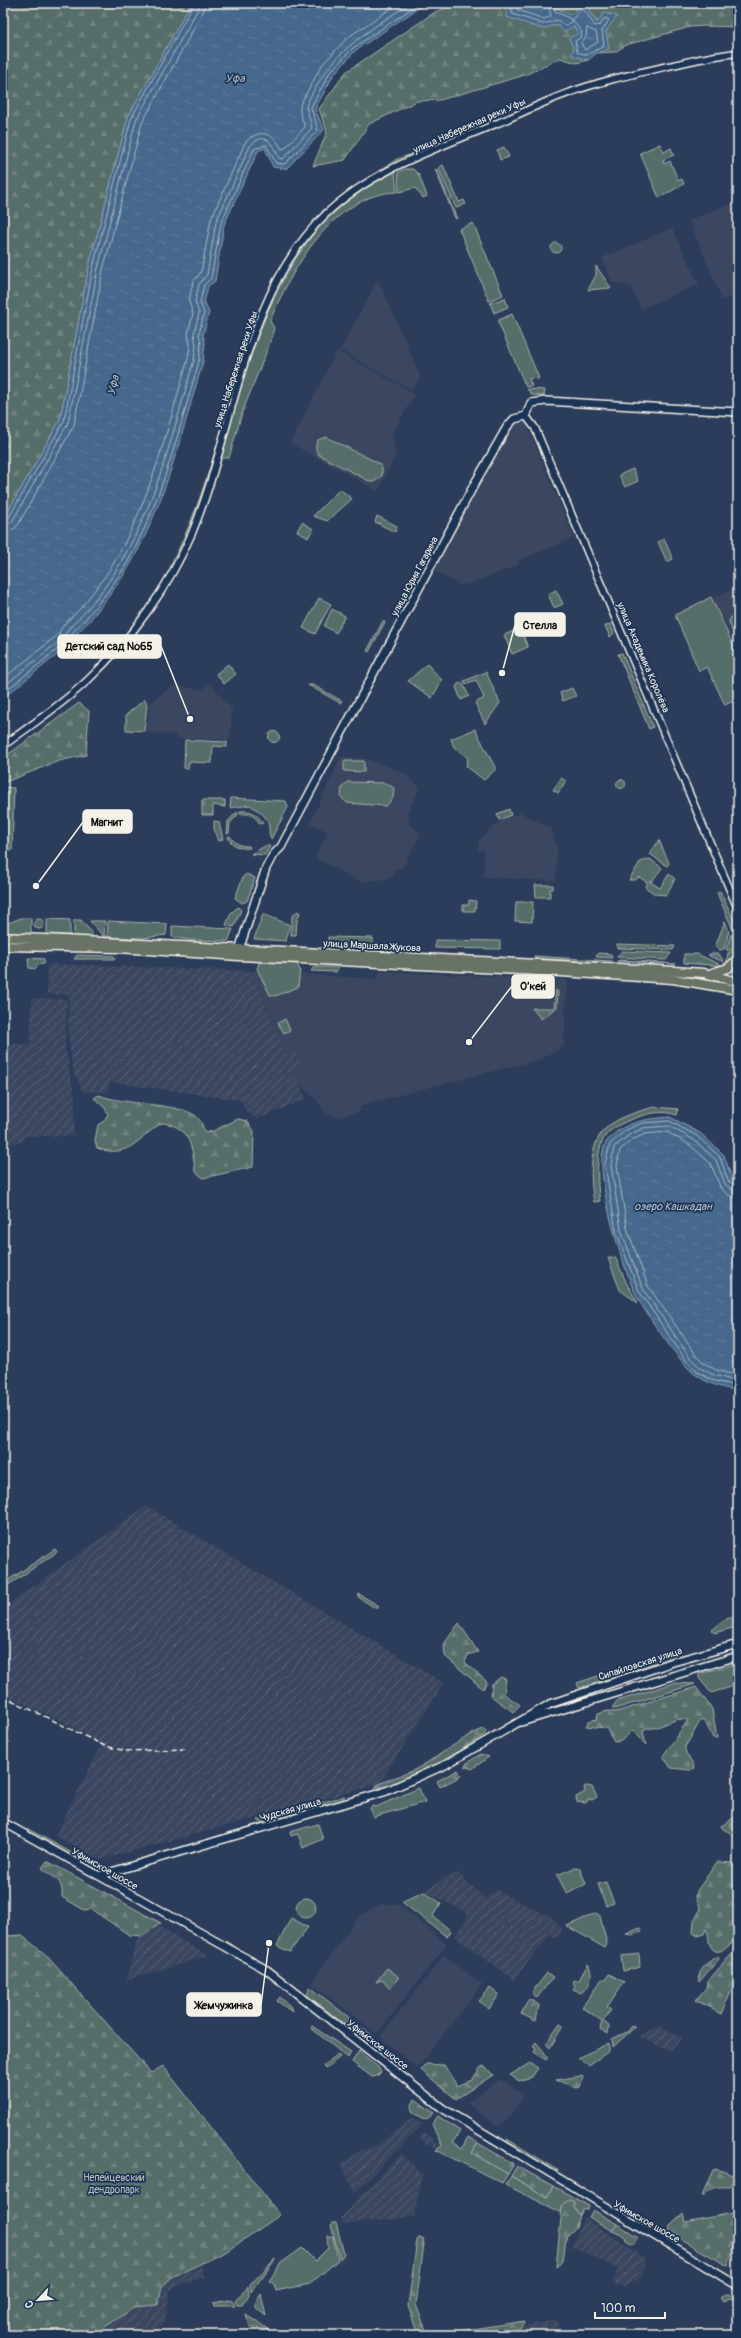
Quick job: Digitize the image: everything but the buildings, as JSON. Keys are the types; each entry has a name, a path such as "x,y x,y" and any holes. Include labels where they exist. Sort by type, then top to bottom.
{"main road":[{"name":"улица Юрия Гагарина","path":"238,952 268,865 281,847 456,518 507,427 514,419 526,416 531,403 546,401 738,412"},
{"name":"улица Маршала Жукова","path":"3,937 673,979 738,990"},
{"name":"улица Маршала Жукова","path":"4,947 118,948 531,962 708,974 738,982"},
{"path":"708,974 728,968 738,959"},
{"name":"Сипайловская улица","path":"479,1746 513,1724 550,1704 673,1662 738,1644"},
{"name":"Сипайловская улица","path":"513,1724 554,1713 738,1656"},
{"path":"550,1704 549,1709 554,1713"},
{"name":"Чудская улица","path":"101,1875 384,1792 409,1782 479,1746"},
{"name":"Уфимское шоссе","path":"3,1822 101,1875 158,1910 267,1970 448,2113 738,2286"}],"street":[{"name":"улица Набережная реки Уфы","path":"3,746 87,681 132,631 167,582 192,533 202,506 251,345 268,301 296,250 323,216 385,171 563,95 640,73 713,56 738,53"},
{"name":"улица Академика Королёва","path":"526,416 535,428 574,518 738,909"}],"shaded area":[{"path":"738,201 738,294 722,300 689,220"},
{"path":"672,228 699,284 641,309 631,287 612,282 602,258"},
{"path":"378,279 421,378 411,390 340,350"},
{"path":"337,351 415,394 392,435 396,454 378,491 290,443"},
{"path":"520,420 526,423 574,538 519,560 518,565 470,584 460,585 432,570 511,422"},
{"path":"738,587 738,651 713,598"},
{"path":"210,683 232,709 230,740 176,738 176,735 146,733 150,704 173,685 201,690"},
{"path":"341,757 367,759 404,773 420,787 407,814 410,824 421,834 402,869 394,869 393,878 361,882 315,858 328,832 310,823"},
{"path":"521,813 552,829 557,851 556,881 483,877 484,851 478,850 479,840 501,820"},
{"path":"47,964 251,971 287,1055 299,1053 300,1085 306,1099 257,1119 247,1112 240,1100 110,1082 107,1093 82,1091 78,1079 74,1075 68,1037 69,995 47,994"},
{"path":"251,971 378,979 379,971 567,980 564,1046 541,1059 368,1103 360,1108 361,1111 337,1118 325,1112 314,1097 300,1085 299,1053 287,1055"},
{"path":"32,998 67,999 65,1045 75,1099 74,1136 24,1136 23,1142 3,1145 3,1044 30,1044"},
{"path":"146,1506 444,1683 379,1784 100,1860 55,1836 102,1744 61,1721 3,1694 3,1608"},
{"path":"458,1873 485,1899 496,1890 553,1918 562,1929 559,1938 550,1935 514,1980 455,1937 469,1914 425,1891 445,1877"},
{"path":"380,1904 399,1905 447,1944 377,2034 311,1983 358,1917"},
{"path":"143,1917 167,1931 208,1956 126,1980"},
{"path":"444,1955 482,1984 418,2068 380,2037"},
{"path":"659,2026 683,2038 669,2051 638,2036"},
{"path":"501,2079 524,2096 507,2120 498,2127 466,2103"},
{"path":"412,2118 423,2124 355,2193 341,2165 361,2150 372,2148"},
{"path":"426,2132 440,2146 437,2149 430,2142 427,2145 420,2138"},
{"path":"401,2154 422,2174 414,2217 343,2224 340,2218"},
{"path":"584,2217 645,2258 643,2276 624,2287 612,2283 618,2269 572,2246"},
{"path":"201,2266 205,2277 179,2285 170,2291 165,2323 153,2333 147,2335 94,2335 135,2308 159,2306 163,2286 173,2277"},
{"path":"557,2320 558,2327 516,2335 477,2335"}],"green space":[{"path":"3,3 191,3 128,117 89,266 60,420 3,520"},
{"path":"460,3 519,3 508,4 507,17 543,28 557,24 573,25 578,34 582,58 588,60 577,63 560,58 525,75 440,100 417,101 369,124 345,160 313,166 327,132 319,109 346,72 435,12"},
{"path":"557,3 592,3 579,7 571,15 557,8"},
{"path":"594,3 738,3 738,27 690,27 626,45 615,52 597,53 607,39 606,31 589,12"},
{"path":"660,144 664,152 671,148 674,155 663,160 664,164 670,161 678,180 682,179 684,184 659,198 640,153"},
{"path":"504,147 509,157 500,160 497,150"},
{"path":"428,148 429,150 397,164 395,160"},
{"path":"394,161 395,165 338,202 336,200"},
{"path":"443,165 459,202 464,200 466,204 456,208 438,168"},
{"path":"405,169 413,169 419,175 427,196 423,198 415,188 399,192 398,172"},
{"path":"435,169 437,170 457,219 455,218"},
{"path":"395,171 397,192 374,196 353,206 334,220 317,238 303,258 279,301 270,321 274,328 271,340 242,413 229,458 221,458 245,374 259,332 276,293 298,256 324,223 356,194"},
{"path":"325,208 262,310 260,309 285,259"},
{"path":"473,223 503,295 489,301 459,229"},
{"path":"554,243 558,243 561,248 558,253 554,253 551,250 551,246"},
{"path":"596,266 611,288 588,290 596,275"},
{"path":"505,298 508,307 494,313 490,303"},
{"path":"512,314 539,378 536,380 535,377 529,379 532,386 526,387 498,322 499,320"},
{"path":"251,334 253,334 199,508 172,567 170,566 184,538 206,481"},
{"path":"527,389 545,390 544,396 532,395"},
{"path":"326,437 378,463 382,467 382,476 374,482 369,481 319,455 316,450 317,442 318,440"},
{"path":"633,469 638,481 625,487 619,475"},
{"path":"340,489 352,499 327,521 313,516"},
{"path":"377,516 397,526 395,532 375,522"},
{"path":"302,522 313,529 308,538 297,531"},
{"path":"664,539 673,559 667,562 658,542"},
{"path":"556,590 563,604 554,608 548,594"},
{"path":"711,597 738,656 738,699 725,705 707,667 699,671 675,615"},
{"path":"319,598 331,604 315,634 303,628"},
{"path":"332,609 345,616 336,633 324,626"},
{"path":"738,610 738,643 729,622 733,612"},
{"path":"383,621 385,622 369,652 367,651"},
{"path":"610,624 614,633 610,637 605,626"},
{"path":"520,628 528,647 512,654 504,635"},
{"path":"622,653 653,727 649,729 618,654"},
{"path":"228,664 236,674 224,684 216,674"},
{"path":"427,664 442,680 432,698 408,681"},
{"path":"486,672 500,703 485,724 475,703 484,698 476,680 466,684 464,681"},
{"path":"462,682 469,696 461,700 456,687"},
{"path":"308,685 313,685 342,701 340,703"},
{"path":"572,688 576,696 563,701 560,693"},
{"path":"145,699 147,705 144,731 126,730 126,715"},
{"path":"79,703 89,711 86,755 59,761 3,783 3,758"},
{"path":"475,729 496,769 484,780 466,766 468,758 454,747 451,739"},
{"path":"274,731 278,733 280,737 278,741 274,743 270,741 268,737 270,733"},
{"path":"185,740 227,742 227,747 213,746 212,763 189,762 188,769 184,768"},
{"path":"344,761 364,761 364,772 344,771"},
{"path":"561,778 566,781 558,793 553,790"},
{"path":"619,780 623,780 625,784 623,788 619,788 617,786 617,782"},
{"path":"347,782 385,783 394,788 393,798 386,806 347,803 341,797 342,788"},
{"path":"3,787 14,788 12,850 3,850"},
{"path":"231,798 286,801 288,807 271,839 267,819 250,805 230,808"},
{"path":"202,800 225,800 225,807 213,805 213,815 202,815"},
{"path":"509,809 511,815 499,820 497,814"},
{"path":"240,811 254,813 263,823 260,824 250,815 240,814"},
{"path":"237,812 238,815 230,823 229,833 227,834 228,821"},
{"path":"214,821 219,822 223,839 219,841 214,829"},
{"path":"230,836 238,844 249,846 250,848 240,848 234,845 228,837"},
{"path":"659,840 669,863 667,866 650,854"},
{"path":"265,846 270,846 265,855 251,854"},
{"path":"650,859 662,868 652,881 649,881 660,888 669,874 675,879 666,895 655,894 645,887 648,883 639,877 635,880 629,880 640,862"},
{"path":"247,874 255,878 247,901 242,903 235,898 243,877"},
{"path":"535,885 553,885 553,889 550,889 550,897 536,897"},
{"path":"720,891 738,928 738,941 717,893"},
{"path":"469,900 476,901 475,911 463,911 463,905 469,905"},
{"path":"516,902 533,902 532,922 515,921"},
{"path":"238,907 241,910 234,927 226,925 231,913"},
{"path":"298,911 300,913 297,920 296,935 291,935 292,916"},
{"path":"263,914 290,925 286,941 254,939"},
{"path":"21,918 31,918 31,934 6,933 6,924"},
{"path":"37,919 41,919 43,920 43,928 37,929 34,926 34,922"},
{"path":"47,919 70,920 70,935 47,934"},
{"path":"74,920 81,920 92,933 92,937 74,936"},
{"path":"90,921 105,921 104,937"},
{"path":"108,921 167,924 166,935 143,938 107,937"},
{"path":"725,921 729,931 724,949 720,950 715,947"},
{"path":"172,926 233,929 228,941 190,940 172,937"},
{"path":"731,934 737,947 728,951 726,949"},
{"path":"328,937 373,938 373,946 366,951 328,949"},
{"path":"435,940 500,941 500,949 435,948"},
{"path":"617,944 675,946 673,950 617,948"},
{"path":"736,950 732,960 726,963 728,953"},
{"path":"622,951 671,953 666,960 617,957"},
{"path":"598,953 611,954 612,958 596,957"},
{"path":"684,954 697,954 723,966 684,963"},
{"path":"709,954 719,954 724,962 709,956"},
{"path":"77,955 114,956 116,959 74,959"},
{"path":"534,956 612,961 611,963 535,958"},
{"path":"28,958 44,959 44,964 37,965 36,969 29,968"},
{"path":"263,960 296,961 300,970 298,987 275,996 270,995 257,969 259,963"},
{"path":"620,960 676,964 617,961"},
{"path":"314,967 338,967 338,969 336,972 311,971"},
{"path":"556,990 558,992 557,1007 541,1019 532,1008 554,1008"},
{"path":"285,1019 290,1030 284,1033 278,1023"},
{"path":"99,1095 121,1101 164,1106 188,1112 198,1118 205,1132 213,1131 238,1119 247,1121 254,1131 253,1167 203,1178 195,1171 191,1146 184,1133 178,1128 162,1123 125,1149 108,1151 97,1148 95,1140 98,1125 104,1121 108,1114 105,1108 94,1098"},
{"path":"655,1107 678,1109 677,1115 662,1112 652,1113 634,1119 613,1129 602,1141 598,1158 598,1185 600,1201 594,1202 591,1174 593,1154 599,1136 605,1129 616,1121"},
{"path":"615,1257 627,1284 638,1303 620,1290 608,1258"},
{"path":"55,1549 57,1552 7,1586 4,1583"},
{"path":"359,1594 379,1606 377,1609 358,1597"},
{"path":"736,1616 736,1627 714,1633 712,1630 728,1617"},
{"path":"459,1623 478,1652 468,1655 465,1662 486,1681 487,1683 483,1689 445,1656 444,1644"},
{"path":"663,1654 664,1657 676,1654 674,1657 579,1688 577,1683"},
{"path":"738,1663 738,1685 711,1693 699,1678 699,1674"},
{"path":"501,1677 506,1679 504,1694 520,1705 513,1712 491,1696 492,1684"},
{"path":"674,1683 695,1684 615,1709 612,1708 617,1701"},
{"path":"696,1687 712,1709 717,1738 713,1738 704,1720 701,1720 685,1747 694,1768 690,1770 671,1768 663,1756 688,1720 683,1719 672,1721 656,1727 646,1728 643,1731 646,1745 633,1730 621,1741 614,1742 606,1728 586,1726 589,1721 597,1719 598,1714 608,1711 616,1712"},
{"path":"484,1729 486,1732 484,1735 433,1767 405,1780 376,1788 376,1786 385,1781 416,1769 477,1731"},
{"path":"481,1754 489,1757 472,1769 465,1766 467,1763"},
{"path":"458,1770 461,1776 440,1787 437,1781"},
{"path":"584,1787 592,1787 597,1797 592,1800 589,1799 586,1803 577,1802 576,1797 585,1792"},
{"path":"419,1788 425,1802 373,1817 370,1808 372,1806 376,1807"},
{"path":"345,1796 342,1800 261,1823 258,1820"},
{"path":"738,1815 738,1837 723,1829 721,1826"},
{"path":"318,1824 323,1839 303,1848 298,1834 291,1836 290,1832"},
{"path":"28,1829 98,1867 98,1870 26,1832"},
{"path":"47,1861 161,1923 142,1936 129,1935 91,1909 84,1910 62,1897 59,1882 42,1868"},
{"path":"717,1862 733,1863 738,1867 738,1937 723,1950 715,1951 709,1942 706,1929 704,1934 698,1936 693,1933 694,1920 701,1909 696,1897 697,1891"},
{"path":"574,1868 580,1869 586,1884 567,1894 557,1875"},
{"path":"606,1882 614,1903 606,1906 598,1884"},
{"path":"424,1892 441,1903 433,1916 451,1931 447,1937 403,1903 403,1901"},
{"path":"306,1898 313,1901 316,1908 313,1915 306,1918 299,1915 296,1908 299,1901"},
{"path":"596,1913 600,1916 607,1944 605,1948 567,1926"},
{"path":"291,1918 308,1927 290,1952 277,1946"},
{"path":"640,1928 642,1932 632,1935 626,1934"},
{"name":"Непейцевский дендропарк","path":"3,1934 5,1936 21,1935 45,1954 151,2073 163,2066 280,2215 224,2253 172,2277 162,2286 158,2305 135,2307 93,2335 3,2335"},
{"path":"738,1947 738,1975 721,2014 696,2000 706,1988 707,1982"},
{"path":"639,1954 640,1967 623,1971 621,1956"},
{"path":"718,1956 719,1959 699,1982 699,1974 701,1970 711,1960"},
{"path":"588,1964 591,1976 589,1984 581,1993 573,1989 575,1986 572,1981 579,1980"},
{"path":"387,1968 399,1977 390,1989 382,1980 376,1982"},
{"path":"547,1973 553,1977 537,1998 532,1992"},
{"path":"609,1974 624,1982 607,2007 611,2010 603,2021 609,2026 608,2034 600,2029 602,2021 582,2007 602,1979 605,1980"},
{"path":"310,1987 373,2036 368,2043 307,1995"},
{"path":"490,1988 499,1995 489,2009 479,2001"},
{"path":"280,1997 290,2006 292,2012 277,2001"},
{"path":"529,1999 539,2005 536,2021 521,2014"},
{"path":"560,2024 563,2026 550,2048 546,2044"},
{"path":"633,2025 635,2027 613,2047 612,2039 627,2032"},
{"path":"312,2026 351,2052 348,2058 311,2028"},
{"path":"536,2042 548,2057 546,2060 534,2052 536,2048 533,2046"},
{"path":"609,2043 609,2051 589,2065 578,2058"},
{"path":"359,2051 378,2067 381,2072 377,2076 372,2077 352,2062"},
{"path":"338,2054 340,2057 325,2069 323,2066"},
{"path":"530,2063 538,2068 532,2077 519,2081 510,2075"},
{"path":"426,2064 444,2065 457,2086 472,2080 481,2067 485,2066 493,2075 456,2099 421,2070"},
{"path":"581,2076 583,2077 580,2087 577,2088 556,2080"},
{"path":"415,2099 434,2113 427,2120 413,2113 411,2107"},
{"path":"438,2116 460,2131 453,2142 462,2148 468,2137 478,2143 472,2153 508,2174 502,2183 436,2150 442,2146 432,2124"},
{"path":"507,2139 558,2170 556,2173 508,2143"},
{"path":"478,2143 514,2164 508,2174 472,2153"},
{"path":"517,2166 553,2186 547,2197 511,2176"},
{"path":"717,2169 735,2176 738,2181 731,2187 717,2187 705,2195 702,2195 713,2170"},
{"path":"511,2176 547,2197 553,2186 589,2206 588,2210 583,2210 580,2215 574,2208 562,2208 562,2213 506,2185"},
{"path":"570,2200 574,2202 574,2208 580,2215 576,2228 566,2238 563,2261 556,2267 562,2208 565,2202"},
{"path":"593,2210 617,2224 612,2231 589,2217"},
{"path":"738,2212 738,2235 736,2236 728,2266 668,2232 670,2226 683,2214 685,2222"},
{"path":"336,2223 344,2254 340,2259 331,2225"},
{"path":"617,2224 638,2237 633,2245 626,2241 625,2236 612,2231"},
{"path":"327,2236 333,2236 338,2260 310,2284 276,2291 274,2284 269,2281 281,2263 302,2248 315,2261 328,2248"},
{"path":"419,2238 423,2238 424,2244 416,2305 428,2335 418,2335 408,2306 417,2240"},
{"path":"275,2260 251,2292 250,2285"},
{"path":"248,2287 249,2295 242,2305 237,2305 235,2301"},
{"path":"261,2294 266,2316 257,2309 255,2304"},
{"path":"724,2295 738,2299 738,2302 730,2299 723,2302 720,2298"},
{"path":"229,2300 232,2301 235,2306 214,2306 213,2303"},
{"path":"246,2314 269,2330 250,2327"},
{"path":"525,2321 519,2329 489,2335 432,2335"}],"water":[{"name":"Уфа","path":"191,3 430,3 420,7 356,50 334,74 315,109 324,130 286,169 273,167 265,148 258,151 224,225 215,281 208,286 204,303 209,312 203,335 205,343 203,362 172,466 154,516 143,541 130,565 112,592 91,619 78,632 73,642 3,698 3,520 60,420 89,266 128,117"},
{"path":"557,3 557,8 571,15 579,7 594,3 589,12 597,23 604,13 617,16 606,31 609,49 597,53 588,60 571,55 574,49 569,38 578,34 574,26 564,32 557,24 543,29 507,17 508,4"},
{"name":"озеро Кашкадан","path":"670,1117 700,1133 724,1155 732,1179 738,1184 738,1391 716,1385 696,1375 681,1360 663,1337 635,1293 623,1262 610,1216 602,1171 603,1153 607,1141 614,1134 628,1125 644,1120"}],"railway":[{"path":"3,1696 105,1746 126,1751 185,1749"}],"place":[{"name":"Стелла","path":"502,673"},
{"name":"Детский сад №65","path":"190,719"},
{"name":"Магнит","path":"36,886"},
{"name":"О’кей","path":"469,1042"},
{"name":"Жемчужинка","path":"269,1943"}]}
